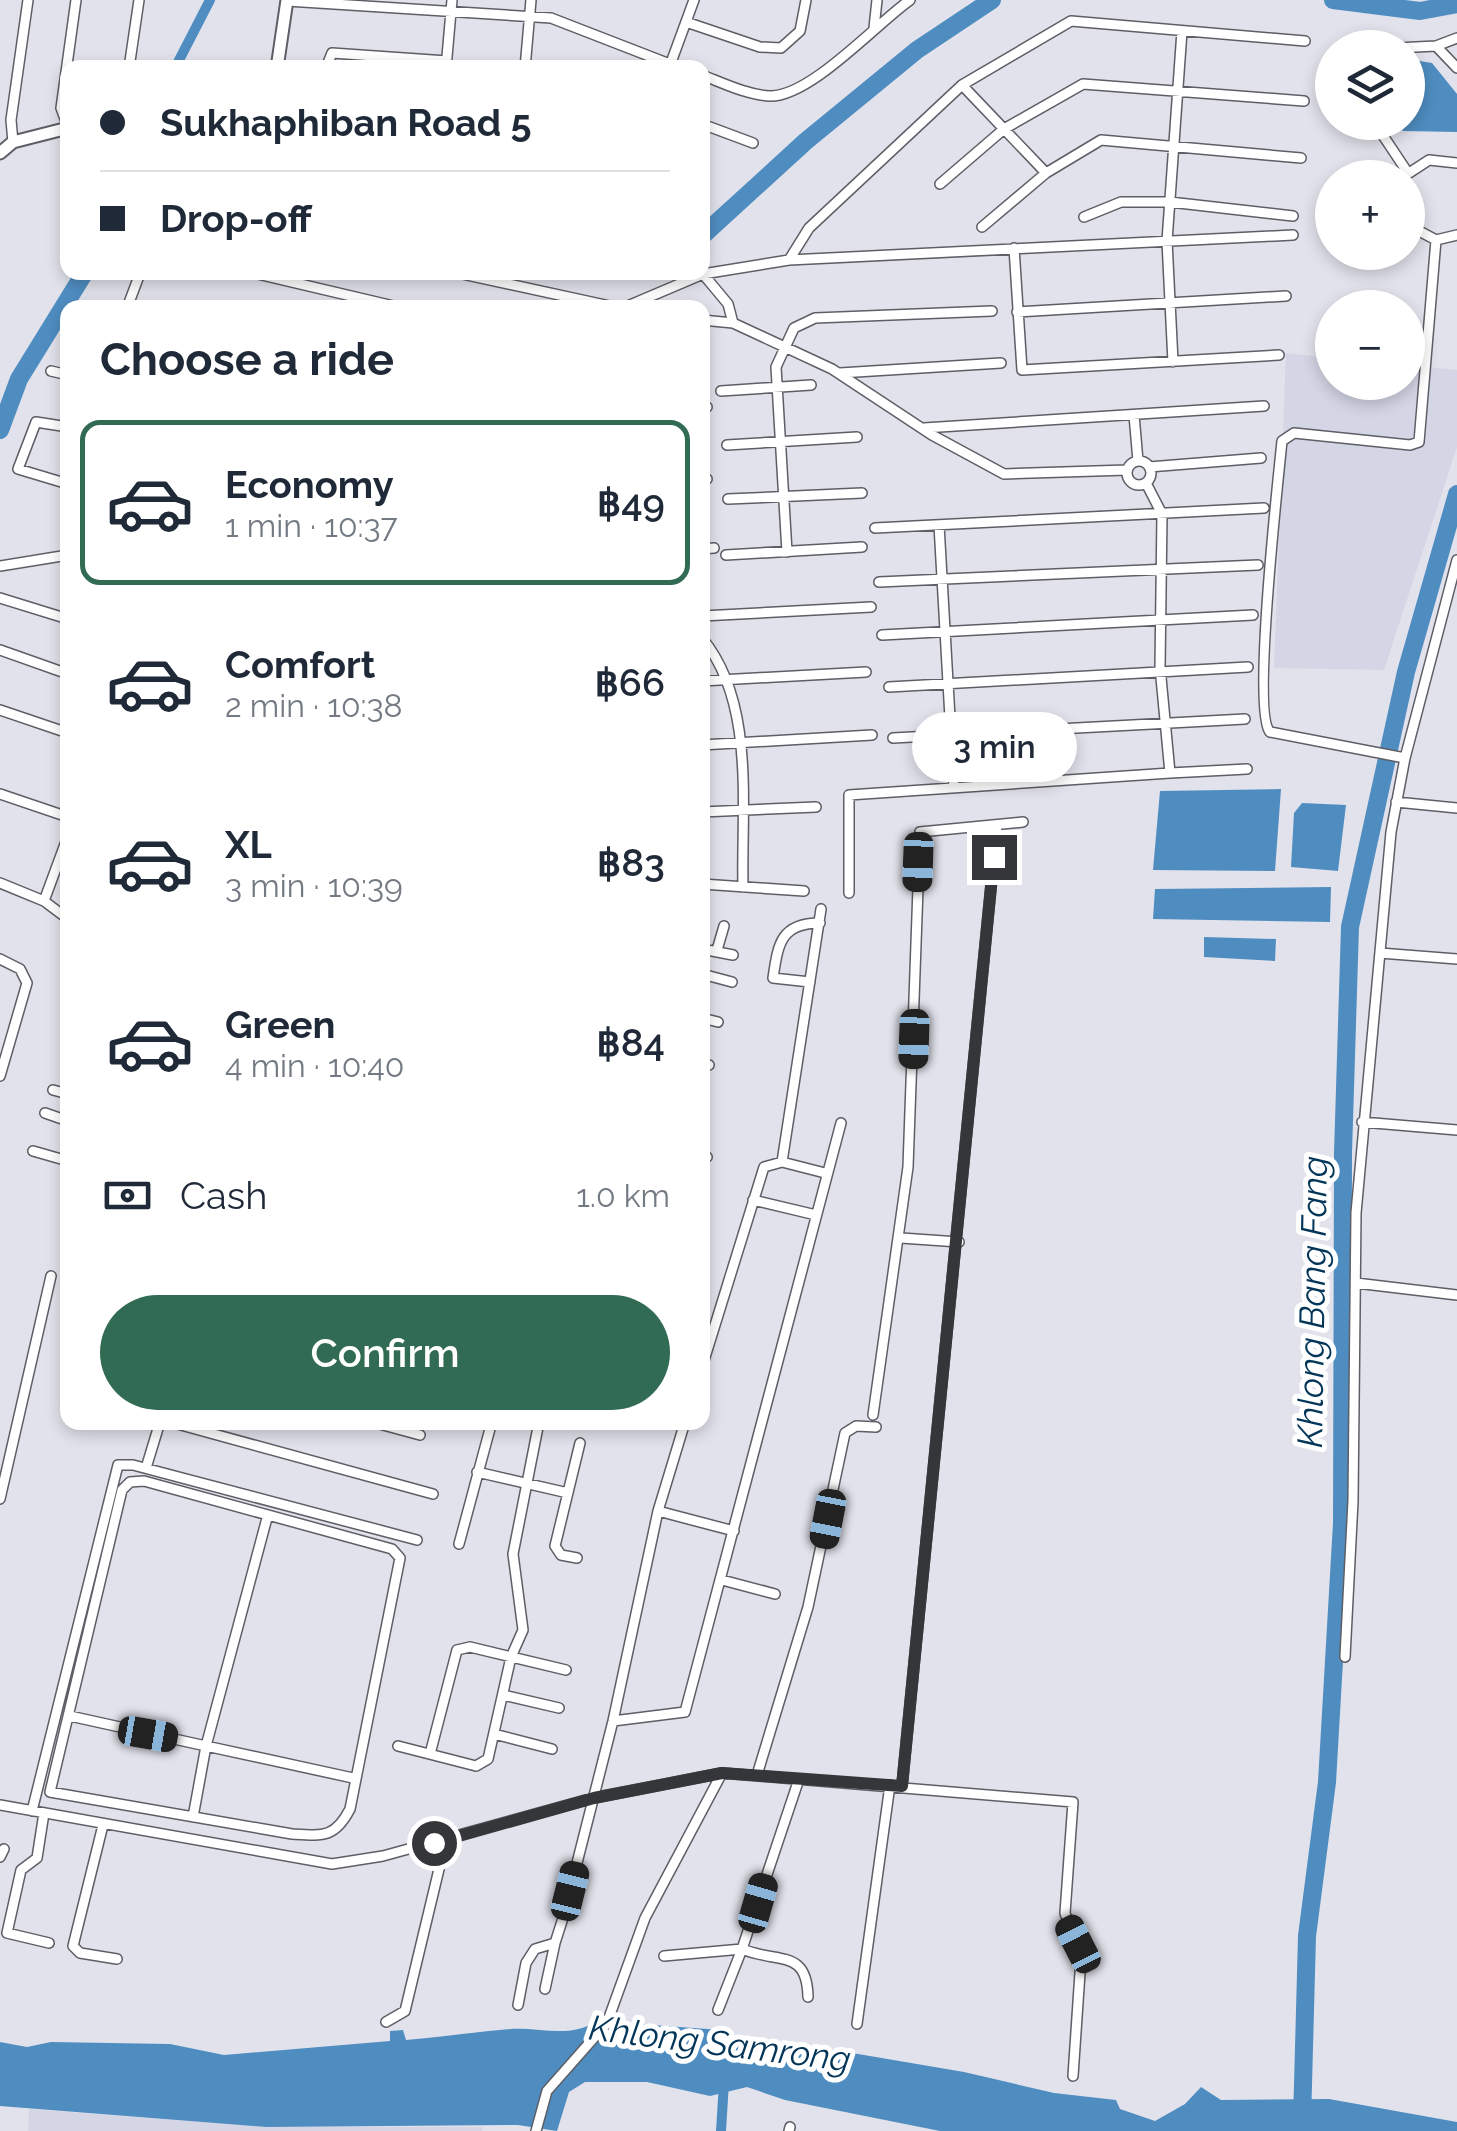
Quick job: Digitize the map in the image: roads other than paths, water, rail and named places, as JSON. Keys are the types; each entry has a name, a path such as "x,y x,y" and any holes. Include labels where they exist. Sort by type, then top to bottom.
{"street":[{"path":"4,146 28,0"},
{"path":"68,60 76,0"},
{"path":"130,60 140,0"},
{"path":"278,60 287,0 451,6 530,16 580,28 659,60"},
{"path":"527,60 531,0"},
{"path":"676,60 694,0"},
{"path":"686,22 760,47 781,48 800,31 806,0"},
{"path":"874,28 877,0"},
{"path":"710,78 753,93 786,94 808,82 910,0"},
{"path":"446,60 451,6"},
{"path":"789,260 809,228 962,84 1071,22 1305,42"},
{"path":"1173,362 1167,241 1182,31"},
{"path":"1425,47 1457,38"},
{"path":"1436,46 1457,68"},
{"path":"329,60 332,53 405,60"},
{"path":"962,84 1046,173"},
{"path":"940,184 1004,129 1083,84 1178,88 1304,101"},
{"path":"710,127 753,144"},
{"path":"4,146 60,130"},
{"path":"982,228 1046,173 1101,140 1301,158"},
{"path":"1425,163 1457,164"},
{"path":"1084,216 1121,202 1170,202 1293,216"},
{"path":"710,273 789,260 1293,234"},
{"path":"1425,234 1436,240 1457,235"},
{"path":"1405,758 1270,732 1264,723 1282,442 1294,433 1410,446 1419,442 1436,240"},
{"path":"1014,248 1022,370 1279,354"},
{"path":"283,280 368,300"},
{"path":"487,280 572,300"},
{"path":"640,300 689,280"},
{"path":"708,280 728,304 733,323"},
{"path":"1017,312 1286,296"},
{"path":"787,552 776,367 794,328 815,318 992,311"},
{"path":"710,321 733,323 838,373 921,428 1004,474 1126,470 1138,461"},
{"path":"838,373 1001,363"},
{"path":"50,371 60,374"},
{"path":"722,391 811,385"},
{"path":"921,428 1264,406"},
{"path":"1134,415 1138,461"},
{"path":"60,426 36,422 18,469 23,474 60,482"},
{"path":"727,445 857,438"},
{"path":"1138,461 1149,467 1261,458"},
{"path":"1149,467 1146,483 1162,514 1160,672 1170,773"},
{"path":"1126,470 1130,482 1146,483"},
{"path":"728,499 862,492"},
{"path":"875,528 1264,508"},
{"path":"939,525 954,788"},
{"path":"726,555 862,547"},
{"path":"0,566 60,556"},
{"path":"1345,1658 1353,1501 1362,1122 1396,802 1457,560"},
{"path":"878,582 1258,565"},
{"path":"0,598 60,617"},
{"path":"710,616 872,607"},
{"path":"882,635 1253,615"},
{"path":"710,647 727,680 740,742 743,887"},
{"path":"0,650 60,671"},
{"path":"889,687 1248,667"},
{"path":"710,681 866,672"},
{"path":"0,710 60,730"},
{"path":"894,738 1245,719"},
{"path":"710,744 872,735"},
{"path":"849,894 849,795 1247,769"},
{"path":"0,794 60,814"},
{"path":"1396,802 1457,808"},
{"path":"710,812 816,807"},
{"path":"873,1415 901,1238 911,1114 920,832 1023,822"},
{"path":"856,2024 896,1785 958,1242 997,825"},
{"path":"44,901 60,858"},
{"path":"0,883 44,901 60,913"},
{"path":"710,885 804,892"},
{"path":"782,1162 822,909"},
{"path":"810,982 773,978 778,940 794,927 820,923"},
{"path":"717,950 724,926"},
{"path":"710,950 732,955"},
{"path":"1380,953 1457,959"},
{"path":"0,959 20,968 27,982 0,1076"},
{"path":"710,976 732,982"},
{"path":"710,1020 718,1022"},
{"path":"52,1090 60,1092"},
{"path":"45,1113 60,1118"},
{"path":"1362,1122 1457,1130"},
{"path":"613,1721 685,1712 841,1123"},
{"path":"34,1152 60,1159"},
{"path":"710,1341 764,1167 782,1162 825,1173"},
{"path":"753,1200 816,1215"},
{"path":"901,1238 958,1242"},
{"path":"1,1492 50,1276"},
{"path":"1356,1283 1457,1295"},
{"path":"757,1775 808,1607 845,1432 856,1426 876,1427"},
{"path":"146,1468 158,1430"},
{"path":"199,1430 432,1494"},
{"path":"404,1430 420,1434"},
{"path":"460,1544 489,1430"},
{"path":"398,1746 483,1764 494,1734 511,1657 523,1630 513,1554 537,1430"},
{"path":"545,1989 613,1721 658,1511 683,1430"},
{"path":"0,1439 13,1444"},
{"path":"577,1558 561,1554 555,1546 580,1443"},
{"path":"32,1811 116,1468 122,1464 146,1468 416,1540"},
{"path":"478,1472 568,1493"},
{"path":"144,1481 267,1518 392,1549 400,1558 353,1778 350,1809 339,1830 326,1836 50,1792 70,1716 122,1490 130,1482 144,1481"},
{"path":"658,1511 734,1531"},
{"path":"193,1840 206,1746 267,1518"},
{"path":"722,1580 776,1594"},
{"path":"430,1754 457,1650 470,1647 566,1670"},
{"path":"502,1695 559,1708"},
{"path":"70,1716 353,1778"},
{"path":"494,1734 552,1749"},
{"path":"0,1805 332,1864 446,1840 594,1798 722,1773 1073,1802 1066,1912 1081,1958 1073,2076"},
{"path":"536,2131 547,2091 607,2022 645,1918 722,1773"},
{"path":"718,2010 799,1778"},
{"path":"44,1814 37,1858 21,1870 7,1932 49,1943"},
{"path":"103,1824 73,1946 80,1953 117,1959"},
{"path":"386,2022 404,2011 446,1840"},
{"path":"518,2006 526,1962 535,1948 555,1943"},
{"path":"664,1956 742,1949 801,1965 807,1973 808,1997"}],"water":[{"path":"1425,62 1432,63 1457,94 1457,132 1425,131"},
{"path":"1281,789 1275,871 1153,870 1160,791"},
{"path":"1302,803 1346,805 1338,871 1291,867 1294,813"},
{"path":"1331,887 1330,922 1153,919 1155,889"},
{"path":"1204,937 1276,939 1275,961 1204,957"},
{"name":"Khlong Samrong","path":"597,2021 721,2030 755,2042 811,2046 964,2072 1054,2093 1116,2100 1120,2109 1155,2121 1185,2104 1201,2087 1221,2100 1329,2099 1457,2122 1457,2131 940,2131 785,2100 747,2087 710,2096 647,2082 585,2082 569,2092 557,2131 518,2125 266,2127 0,2106 0,2042 27,2047 51,2042 170,2044 224,2055 390,2041 390,2031 403,2030 406,2040 511,2029 576,2030"}],"waterway":[{"path":"179,60 210,0"},
{"path":"710,229 806,141 917,50 992,0"},
{"path":"1333,0 1420,11 1457,4"},
{"path":"68,300 80,280"},
{"path":"0,430 19,379 60,313"},
{"name":"Khlong Bang Fang","path":"1302,2122 1307,1936 1327,1782 1342,1523 1343,1153 1350,927 1406,672 1457,494"},
{"name":"Khlong Samrong","path":"721,2131 724,2082"}]}
